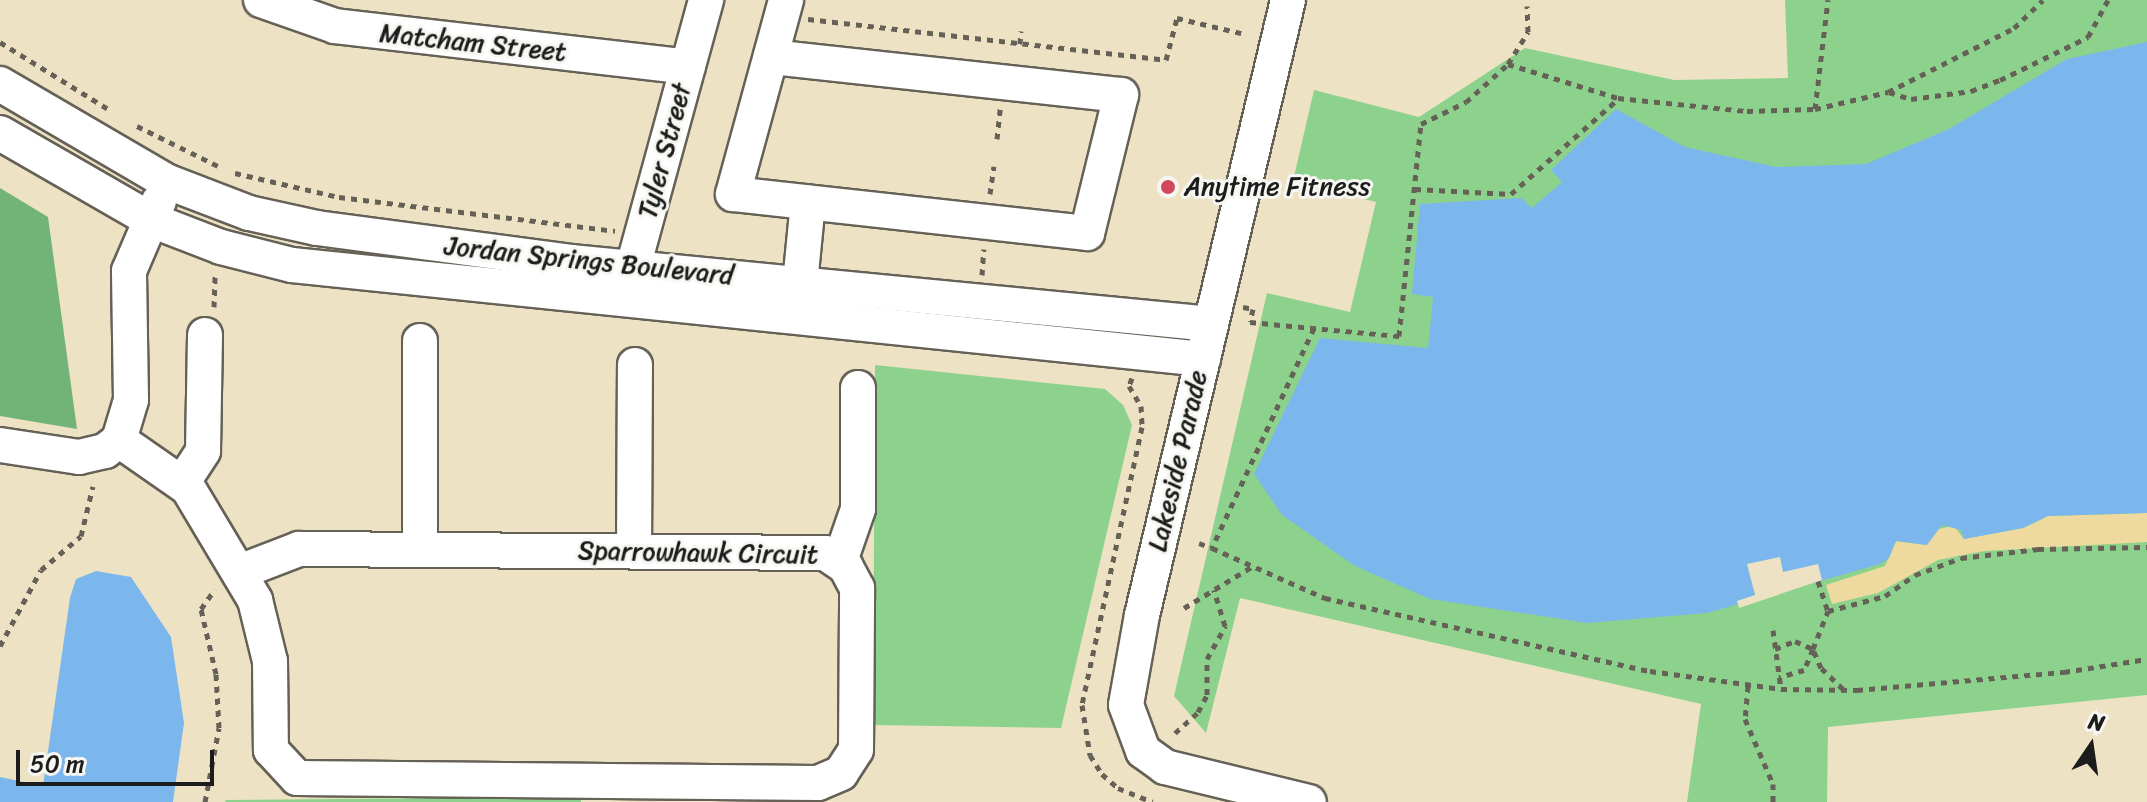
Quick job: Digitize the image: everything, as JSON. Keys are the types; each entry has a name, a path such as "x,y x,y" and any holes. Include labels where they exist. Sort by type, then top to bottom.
{"street":[{"name":"Matcham Street","path":"261,0 335,26 688,67"},
{"name":"Tyler Street","path":"624,301 706,0"},
{"name":"Lakeside Parade","path":"1288,0 1142,615 1126,705 1143,751 1165,767 1309,802"},
{"path":"771,57 1121,95 1087,233 733,194 771,57 791,8"},
{"name":"Jordan Springs Boulevard","path":"0,84 168,182 249,213 317,228 633,267 1211,324"},
{"name":"Jordan Springs Boulevard","path":"0,133 151,220 221,247 292,265 807,321 1203,359"},
{"path":"0,445 79,457 105,451 119,440 131,400 129,271 168,182"},
{"path":"807,321 820,204"},
{"path":"183,482 203,451 205,335"},
{"path":"420,341 420,549"},
{"path":"634,551 635,365"},
{"path":"840,561 858,509 858,388"},
{"name":"Sparrowhawk Circuit","path":"119,440 183,482 255,600 266,639 271,750 297,778 818,783 848,766 857,740 857,588 840,561 814,551 299,549 282,551 239,572"}],"path":[{"path":"1815,109 1828,0"},
{"path":"1508,64 1618,98 1747,111 1815,109 1888,92 2014,28 2043,0"},
{"path":"1888,92 1911,99 1971,91 2000,80 2088,37 2108,0"},
{"path":"1241,307 1253,309 1250,322 1399,336 1421,124 1466,102 1508,64 1528,32 1527,6"},
{"path":"791,8 1020,44 1166,60 1177,18 1241,33"},
{"path":"1020,44 1021,31"},
{"path":"0,42 111,111"},
{"path":"997,139 1002,96"},
{"path":"1415,189 1511,194 1618,98"},
{"path":"124,119 230,171 288,188 626,234"},
{"path":"989,207 994,166"},
{"path":"1212,548 1314,328"},
{"path":"0,646 41,570 81,536 93,486"},
{"path":"1199,543 1325,598 1650,671 1748,686 1843,690 2064,672 2147,659"},
{"path":"1828,611 1885,596 1915,575 1961,558 2038,549 2147,547"},
{"path":"1184,608 1253,566"},
{"path":"205,802 219,728 216,674 201,609 209,593 239,572"},
{"path":"1779,677 1804,670 1813,649 1828,611 1818,581"},
{"path":"1175,733 1198,712 1207,695 1207,659 1225,626 1214,590"},
{"path":"1773,630 1781,689"},
{"path":"1775,649 1795,641 1813,649 1821,668 1843,690"},
{"path":"1748,686 1745,719 1773,784 1773,802"}],"green space":[{"path":"1785,0 2147,0 2147,695 1828,727 1827,802 1687,802 1701,704 1240,598 1206,733 1174,696 1267,293 1350,312 1376,202 1293,181 1314,90 1419,117 1525,48 1674,80 1788,78"},
{"path":"0,188 48,217 77,429 0,416"},
{"path":"875,365 1105,389 1123,405 1132,425 1061,728 873,725"},
{"path":"581,797 581,802 225,802 226,800"}],"sand":[{"path":"2147,513 2147,542 1984,551 1938,560 1878,593 1832,604 1826,585 1885,566 1896,541 1926,545 1933,530 1954,526 1964,539 2023,528 2048,516"}],"water":[{"path":"2147,42 2147,513 2048,516 2023,528 1964,539 1961,530 1942,525 1927,545 1896,541 1889,558 1880,564 1707,613 1587,623 1430,599 1355,566 1282,515 1254,474 1320,338 1428,348 1433,297 1412,294 1420,204 1521,198 1532,208 1562,182 1551,170 1616,109 1685,147 1776,167 1866,164 1949,129 2067,59"},
{"path":"96,571 131,577 171,637 184,723 173,802 0,802 0,777 43,786 70,598 76,579"}],"pier":[{"path":"1780,557 1783,572 1818,564 1822,580 1739,608 1737,601 1755,595 1747,564"}],"place":[{"name":"Anytime Fitness","path":"1168,187"}]}
